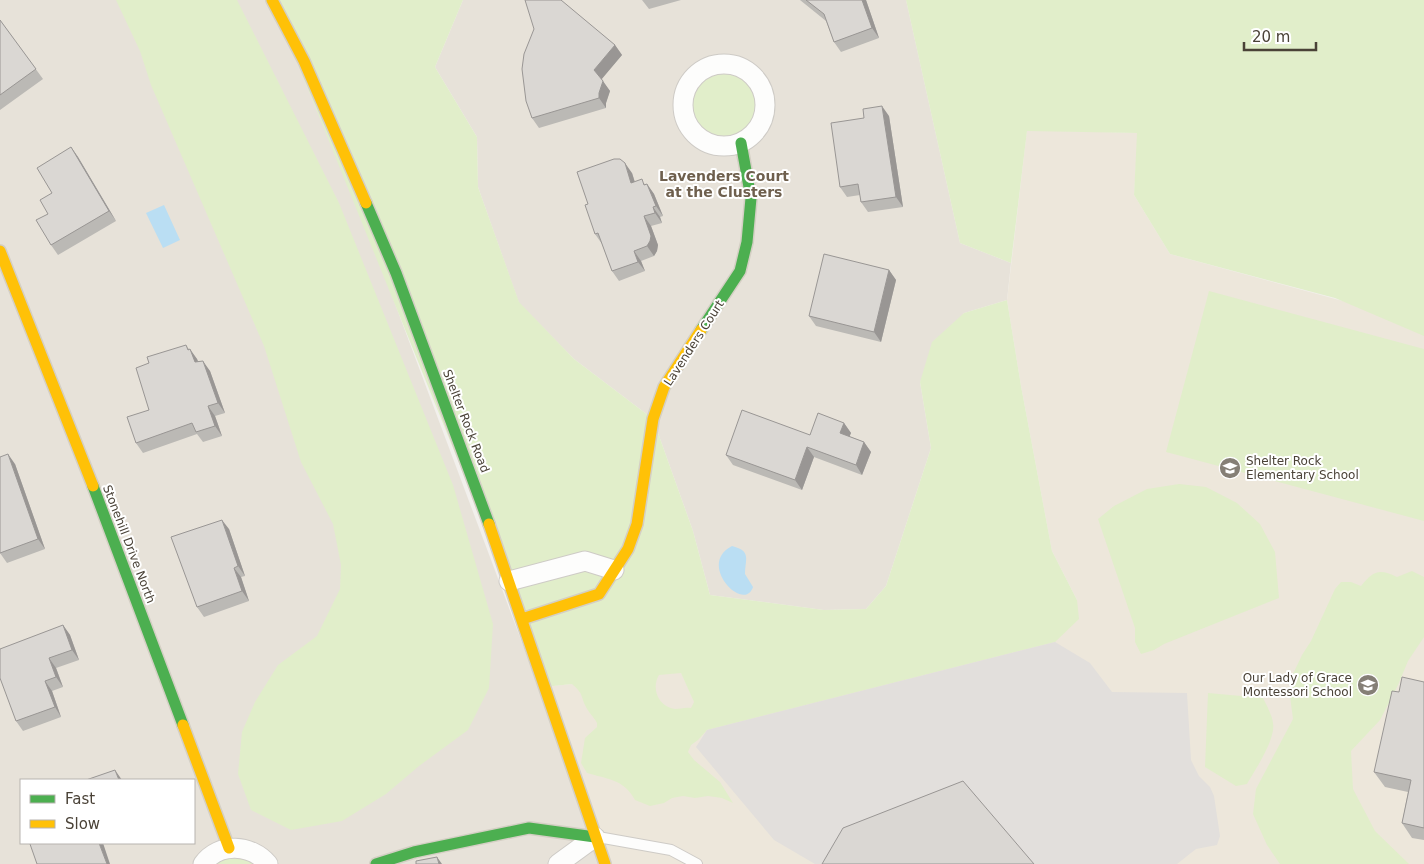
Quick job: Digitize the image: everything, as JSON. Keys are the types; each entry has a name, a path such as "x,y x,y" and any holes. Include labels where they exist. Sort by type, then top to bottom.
{"street":[{"name":"Shelter Rock Road","path":"272,0 304,61 396,273 509,581 594,837 605,864"},
{"path":"726,65 739,67 751,74 760,85 765,98 765,112 761,125 752,136 741,143 715,146 693,132 686,121 685,95 690,83 700,73 712,66 726,65"},
{"name":"Lavenders Court","path":"522,619 599,594 628,548 636,524 653,419 664,387 740,271 747,242 751,198 741,143"},
{"name":"Stonehill Drive North","path":"0,251 85,465 229,848"},
{"path":"509,581 586,561 614,570"},
{"path":"376,864 414,852 529,828 594,837"},
{"path":"558,864 594,837"},
{"path":"203,864 216,852 229,848 243,849 256,853 268,864"}],"lane":[{"path":"594,837 671,850 697,864"}],"shaded area":[{"path":"0,0 272,0 304,61 605,864 0,864"},
{"name":"Lavenders Court at the Clusters","path":"463,0 906,0 960,243 1011,263 1007,300 964,313 920,382 931,448 886,586 866,609 824,610 710,595 693,531 653,419 574,359 519,303 478,187 477,137 435,67"},
{"name":"Shelter Rock Elementary School","path":"1027,130 1138,133 1134,195 1170,254 1424,323 1424,864 605,864 544,687 681,672 707,730 1077,600 1052,551 1007,300"},
{"path":"1055,642 1090,663 1112,692 1187,693 1191,760 1199,776 1210,787 1214,796 1220,836 1217,845 1196,849 1177,864 815,864 774,840 696,747 707,730"}],"green space":[{"path":"116,0 237,0 339,203 453,485 493,624 489,688 468,730 419,766 386,794 342,821 291,830 251,810 238,774 242,732 255,702 278,665 317,636 340,589 341,565 333,524 301,462 264,346 151,85 140,51"},
{"path":"272,0 463,0 435,67 477,137 478,187 519,302 574,359 653,419 693,531 710,595 824,610 866,609 886,586 931,448 920,382 932,342 964,313 1007,300 1052,551 1077,600 1079,619 1055,642 707,730 691,745 688,752 694,760 720,782 733,803 722,798 708,796 695,798 683,796 650,806 635,800 631,793 620,784 587,773 581,763 585,738 597,727 597,723 586,708 580,692 572,684 544,687 522,619","holes":["681,673 694,702 691,708 675,709 664,705 656,691 659,675"]},
{"path":"906,0 1424,0 1424,336 1335,298 1170,254 1134,195 1137,133 1027,131 1011,263 960,243"},
{"path":"724,64 740,67 753,76 762,89 765,105 762,121 753,134 740,143 724,146 708,143 695,134 686,121 683,105 686,89 695,76 708,67"},
{"path":"1209,291 1424,349 1424,521 1166,452"},
{"path":"1179,484 1206,487 1237,503 1260,524 1275,552 1279,598 1141,654 1135,642 1135,628 1098,519 1114,506 1147,489"},
{"name":"Our Lady of Grace Montessori School","path":"1412,571 1424,577 1424,637 1408,661 1380,720 1351,751 1353,789 1375,831 1409,864 1280,864 1267,845 1253,814 1256,789 1293,719 1290,696 1293,674 1311,641 1335,589 1341,582 1351,582 1361,586 1369,577 1377,572 1385,572 1397,577"},
{"path":"1208,693 1263,698 1272,717 1273,730 1268,746 1247,784 1236,786 1205,767"},
{"path":"216,852 268,864 203,864"}],"water":[{"path":"164,205 180,240 163,248 146,213"},
{"path":"732,546 742,550 746,556 745,574 753,587 748,594 741,595 733,591 720,574 719,564 722,554"}],"building":[{"path":"525,0 561,0 615,45 594,70 603,81 599,98 532,118 526,101 522,69 524,54 534,29"},
{"path":"806,0 862,0 872,28 834,42 824,14"},
{"path":"0,20 36,69 0,95"},
{"path":"882,106 896,197 861,202 858,184 840,187 831,123 864,118 863,109"},
{"path":"71,147 109,211 51,245 36,220 48,214 40,200 52,193 37,168"},
{"path":"614,159 620,159 625,163 631,183 642,179 644,185 647,184 656,206 653,207 655,213 644,216 651,236 647,246 634,251 638,262 612,271 598,233 595,234 585,205 588,204 577,172"},
{"path":"824,254 889,270 874,332 809,316"},
{"path":"186,345 188,350 190,349 195,362 203,361 218,403 208,406 215,426 196,432 192,423 136,443 127,417 149,410 136,368 149,363 147,357"},
{"path":"742,410 810,435 818,413 844,423 840,433 864,442 856,465 807,447 795,480 726,455"},
{"path":"8,454 38,539 0,553 0,457"},
{"path":"222,520 238,566 234,568 242,591 197,607 171,537"},
{"path":"63,625 72,650 49,658 56,677 45,681 55,707 16,721 0,678 0,649"},
{"path":"1402,677 1424,682 1424,828 1402,823 1411,780 1374,772 1392,691 1399,692"},
{"path":"115,770 119,779 89,779"},
{"path":"963,781 1034,864 822,864 843,828"},
{"path":"30,844 99,844 107,864 37,864"},
{"path":"437,857 439,864 416,864 416,861"}],"traffic: fast":[{"path":"701,330 740,271 747,242 751,198 741,143"},
{"path":"366,203 396,273 489,524"},
{"path":"93,486 183,725"},
{"path":"376,864 414,852 529,828 595,837"}],"traffic: slow":[{"path":"272,0 304,61 366,203"},
{"path":"0,251 93,486"},
{"path":"522,619 599,594 628,549 637,524 653,419 664,387 701,330"},
{"path":"489,524 605,864"},
{"path":"183,725 229,848"}],"place":[{"name":"Shelter Rock Elementary School","path":"1230,468"},
{"name":"Our Lady of Grace Montessori School","path":"1368,685"}],"district":[{"name":"Lavenders Court at the Clusters","path":"724,184"}]}
